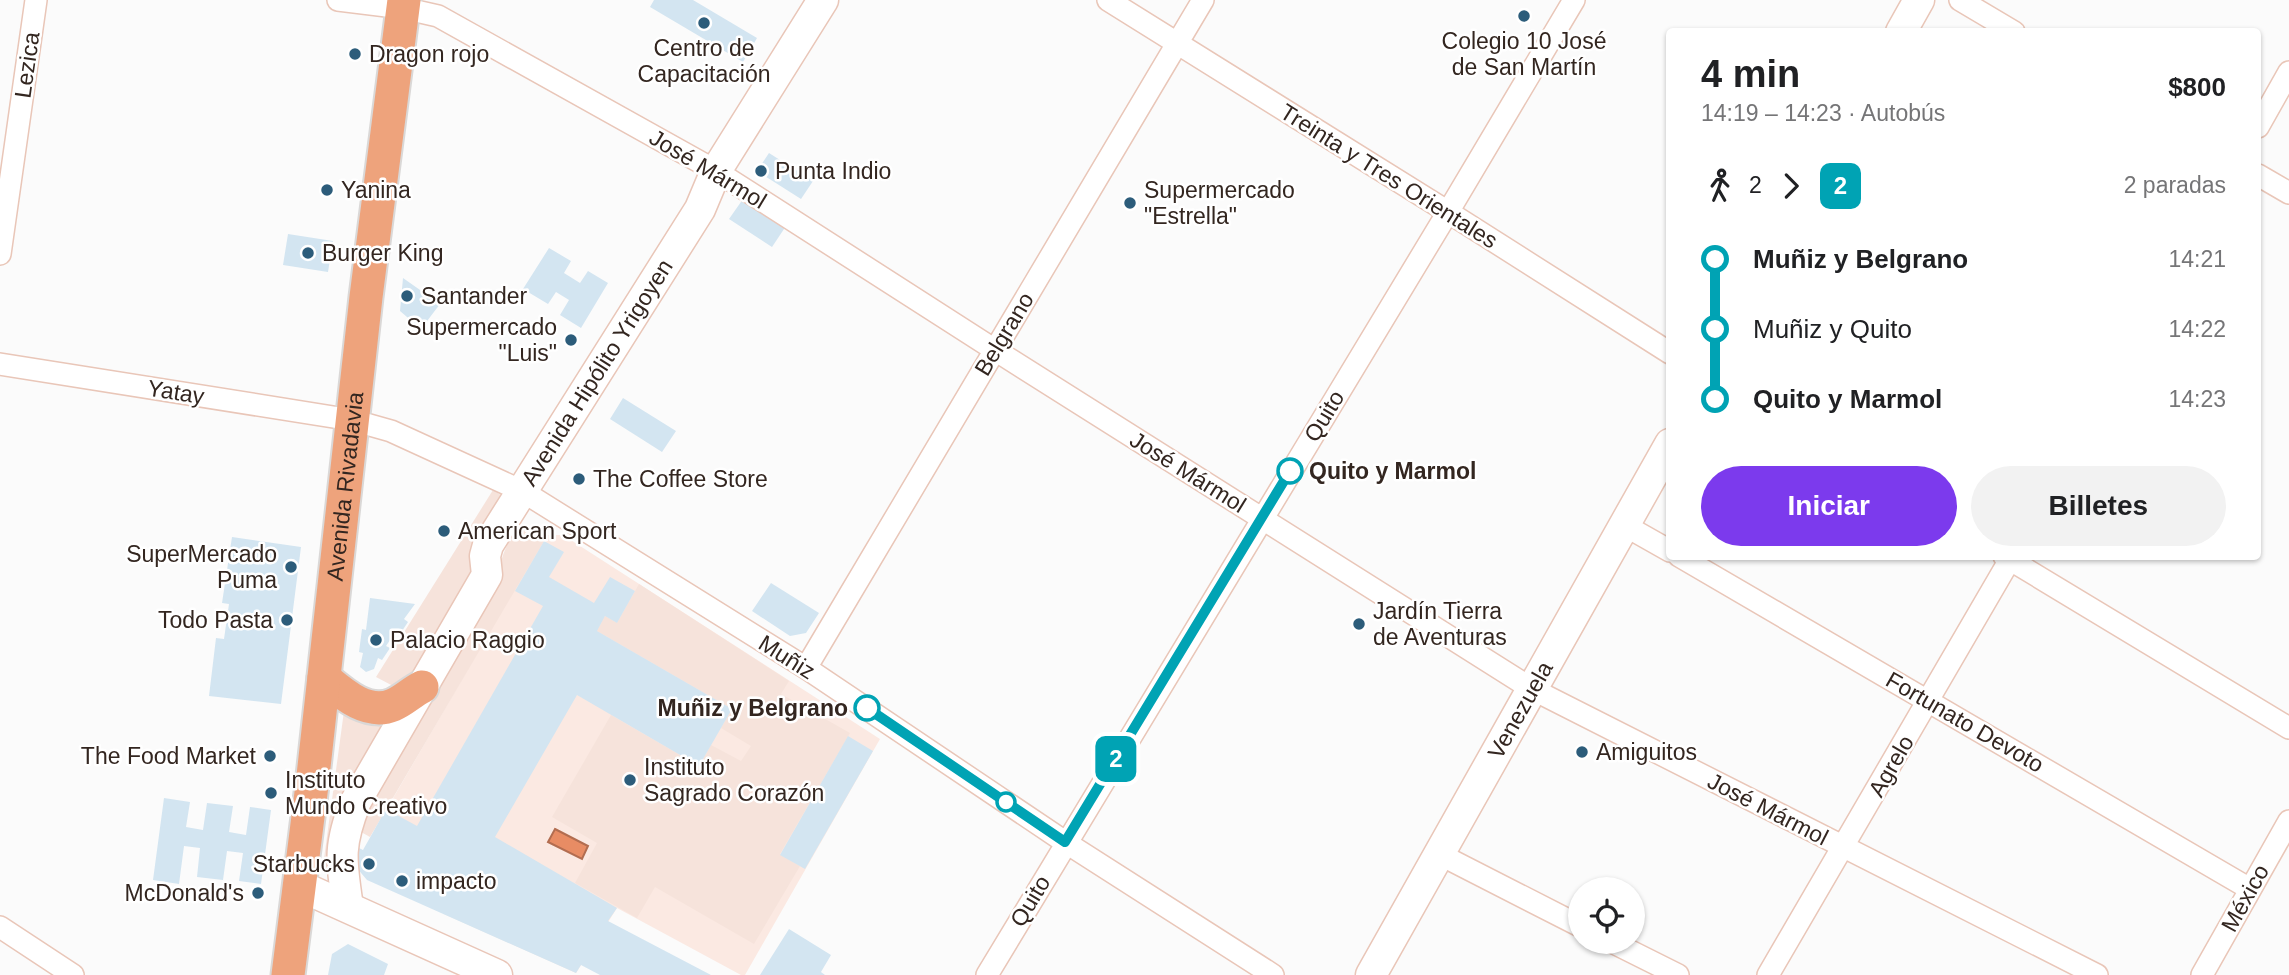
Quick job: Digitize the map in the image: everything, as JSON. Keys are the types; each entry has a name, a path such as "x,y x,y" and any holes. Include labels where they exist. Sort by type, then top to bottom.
{"main road":[{"name":"Avenida Hipólito Yrigoyen","path":"348,907 341,854 356,801 487,575 486,551 700,209 716,171 823,0"},
{"path":"1903,28 1919,0"},
{"name":"Avenida Rivadavia","path":"288,975 403,4"},
{"name":"Venezuela","path":"1371,975 1666,451"},
{"path":"324,678 352,701 372,707 384,708 396,704 422,687"},
{"path":"300,886 497,975"}],"street":[{"name":"Lezica","path":"0,254 36,0"},
{"name":"José Mármol","path":"338,0 403,4 438,16 716,171 1532,689 2096,975"},
{"name":"Treinta y Tres Orientales","path":"1108,0 1666,350"},
{"name":"Belgrano","path":"806,668 1203,0"},
{"name":"Quito","path":"987,975 1574,0"},
{"path":"1960,0 2007,28"},
{"path":"2261,122 2289,72"},
{"path":"2261,177 2289,193"},
{"name":"Yatay","path":"0,364 352,420"},
{"name":"Muñiz","path":"352,420 391,431 522,491 806,668 1065,842 1273,975"},
{"path":"1624,525 1666,549"},
{"name":"Fortunato Devoto","path":"1686,560 2250,889"},
{"name":"Agrelo","path":"1768,975 2007,560"},
{"path":"2011,560 2289,728"},
{"name":"México","path":"2202,975 2289,821"},
{"path":"1439,854 1568,920"},
{"path":"0,927 73,975"},
{"path":"1636,954 1678,975"}],"shaded area":[{"path":"493,490 504,497 479,563 410,682 395,687 376,677"},
{"path":"528,528 545,534 544,541 370,837 352,827 496,577 510,540 521,530"},
{"name":"Instituto Sagrado Corazón","path":"546,535 563,535 880,739 745,975 617,908 576,973 444,914 463,880 374,831"},
{"path":"639,584 789,681 781,694 850,733 780,854 800,866 754,944 655,887 637,918 575,883 597,843 552,817 611,715 699,766 711,745 741,761 751,746 721,728 732,709 597,631 605,616 617,623"},
{"path":"344,711 386,720 335,872 323,866"},
{"path":"555,829 588,846 582,859 548,842"}],"building":[{"name":"Centro de Capacitación","path":"654,0 693,0 757,38 743,62 650,7"},
{"path":"769,153 813,181 801,199 757,171"},
{"path":"743,199 786,226 772,247 729,219"},
{"name":"Burger King","path":"288,234 333,241 328,272 283,265"},
{"path":"549,248 571,261 564,273 580,283 588,271 608,283 581,328 560,315 569,300 556,292 548,304 523,289"},
{"path":"403,278 440,304 421,329 400,311"},
{"path":"623,398 676,431 662,452 610,419"},
{"path":"232,537 301,547 281,704 209,696 216,638 224,639 229,604 222,603"},
{"path":"544,541 564,552 549,577 594,603 610,577 635,591 617,623 605,616 597,631 732,709 699,766 577,695 495,837 617,908 608,921 711,975 600,975 581,965 576,973 367,880 356,867 359,848 363,850 386,809 417,826 543,606 515,591"},
{"path":"771,583 819,613 806,633 790,636 752,611"},
{"name":"Palacio Raggio","path":"370,598 415,604 404,619 408,622 400,634 396,631 386,646 390,648 382,660 378,658 374,669 366,672 360,667 363,653 359,652 362,629 366,630"},
{"path":"848,736 873,751 805,869 780,855"},
{"path":"164,798 190,802 186,827 203,830 207,803 233,806 229,832 246,835 250,807 271,810 261,884 239,881 243,853 227,851 223,880 197,877 200,848 184,846 179,884 153,880"},
{"path":"789,929 831,955 821,972 825,975 760,975"},
{"path":"348,944 388,964 384,975 328,975 332,954"}],"bus line":[{"name":"2","path":"867,708 1065,842 1290,471"}],"place":[{"name":"Colegio 10 José de San Martín","path":"1524,16"},
{"name":"Centro de Capacitación","path":"704,23"},
{"name":"Dragon rojo","path":"355,54"},
{"name":"Punta Indio","path":"761,171"},
{"name":"Yanina","path":"327,190"},
{"name":"Supermercado \"Estrella\"","path":"1130,203"},
{"name":"Burger King","path":"308,253"},
{"name":"Santander","path":"407,296"},
{"name":"Supermercado \"Luis\"","path":"571,340"},
{"name":"Quito y Marmol","path":"1290,471"},
{"name":"The Coffee Store","path":"579,479"},
{"name":"American Sport","path":"444,531"},
{"name":"SuperMercado Puma","path":"291,567"},
{"name":"Todo Pasta","path":"287,620"},
{"name":"Jardín Tierra de Aventuras","path":"1359,624"},
{"name":"Palacio Raggio","path":"376,640"},
{"name":"Muñiz y Belgrano","path":"867,708"},
{"name":"Amiguitos","path":"1582,752"},
{"name":"The Food Market","path":"270,756"},
{"name":"Instituto Sagrado Corazón","path":"630,780"},
{"name":"Instituto Mundo Creativo","path":"271,793"},
{"name":"Starbucks","path":"369,864"},
{"name":"impacto","path":"402,881"},
{"name":"McDonald's","path":"258,893"}]}
